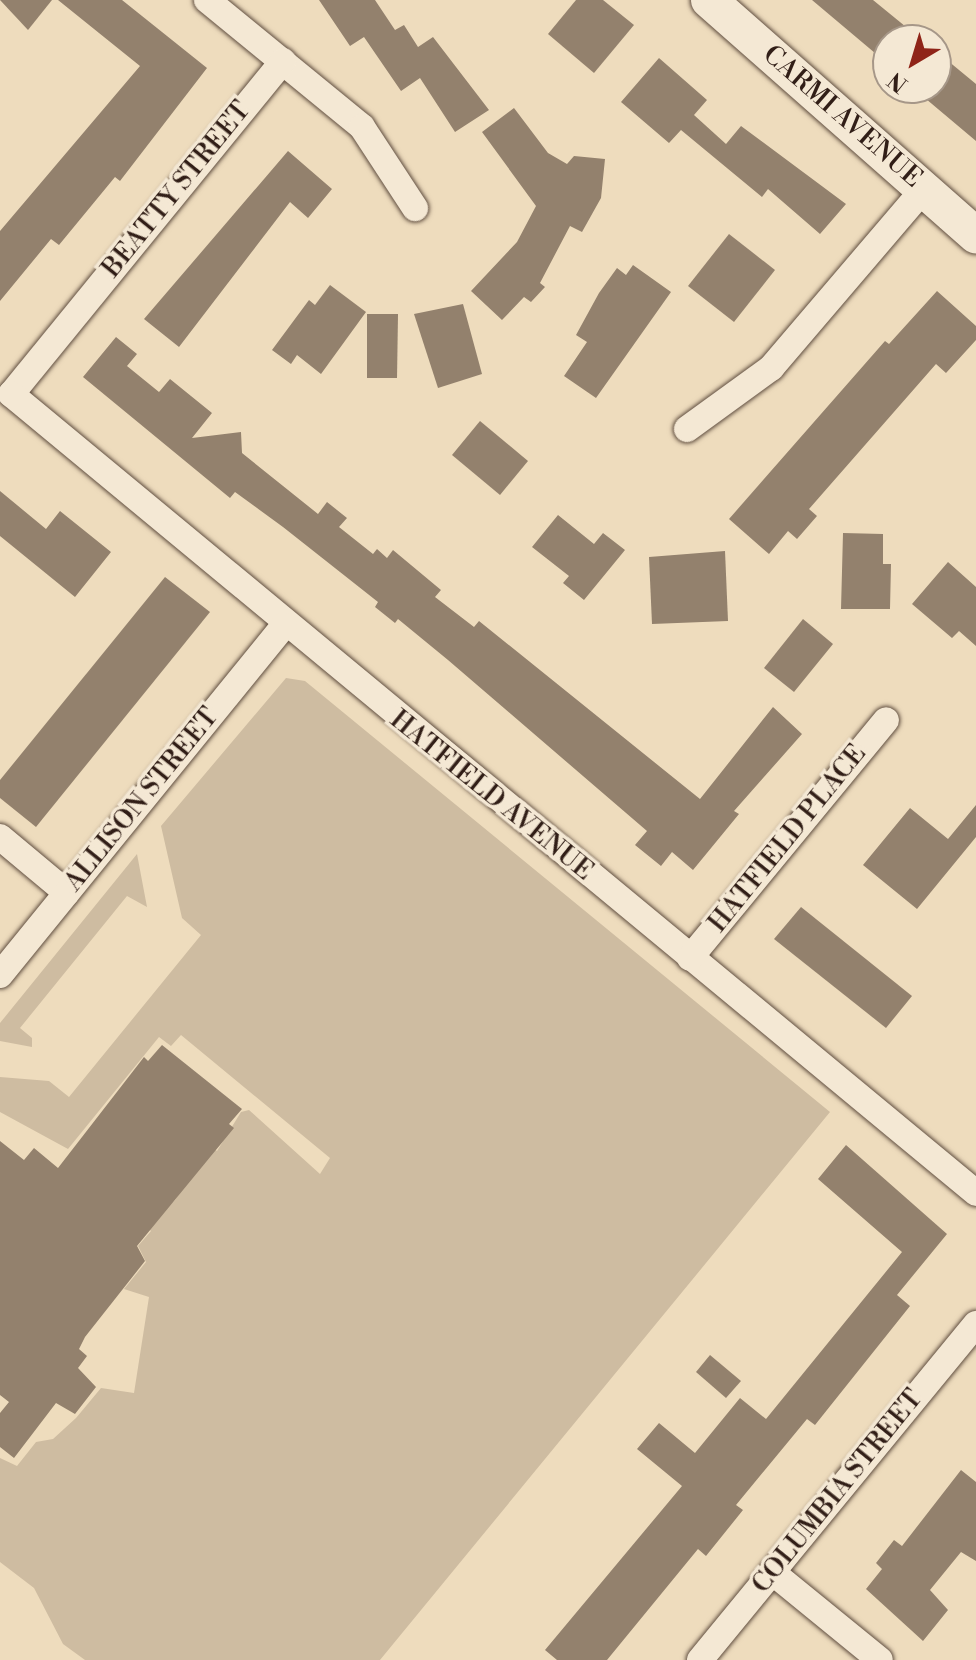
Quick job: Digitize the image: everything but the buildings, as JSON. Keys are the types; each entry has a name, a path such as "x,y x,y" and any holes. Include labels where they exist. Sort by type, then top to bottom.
{"street":[{"path":"207,0 362,127 415,208"},
{"name":"CARMI AVENUE","path":"709,0 976,235"},
{"name":"BEATTY STREET","path":"11,394 283,61"},
{"path":"687,429 771,368 924,189"},
{"name":"HATFIELD AVENUE","path":"11,394 284,626 976,1193"},
{"name":"ALLISON STREET","path":"0,975 284,626"},
{"name":"HATFIELD PLACE","path":"690,958 886,720"},
{"path":"0,837 67,893"},
{"name":"COLUMBIA STREET","path":"700,1660 976,1324"},
{"path":"772,1572 880,1660"}],"shaded area":[{"path":"286,678 305,681 830,1112 380,1660 85,1660 63,1644 34,1588 0,1562 0,1458 17,1466 36,1442 53,1439 76,1418 101,1388 134,1393 149,1297 124,1289 146,1262 138,1246 151,1231 146,1226 175,1200 211,1147 217,1151 241,1112 249,1110 320,1174 330,1158 181,1035 171,1046 159,1037 68,1149 0,1112 0,1077 49,1081 69,1097 201,935 182,918 161,826"},
{"path":"137,854 147,907 127,896 20,1028 32,1038 32,1047 0,1041 0,1023"}]}
